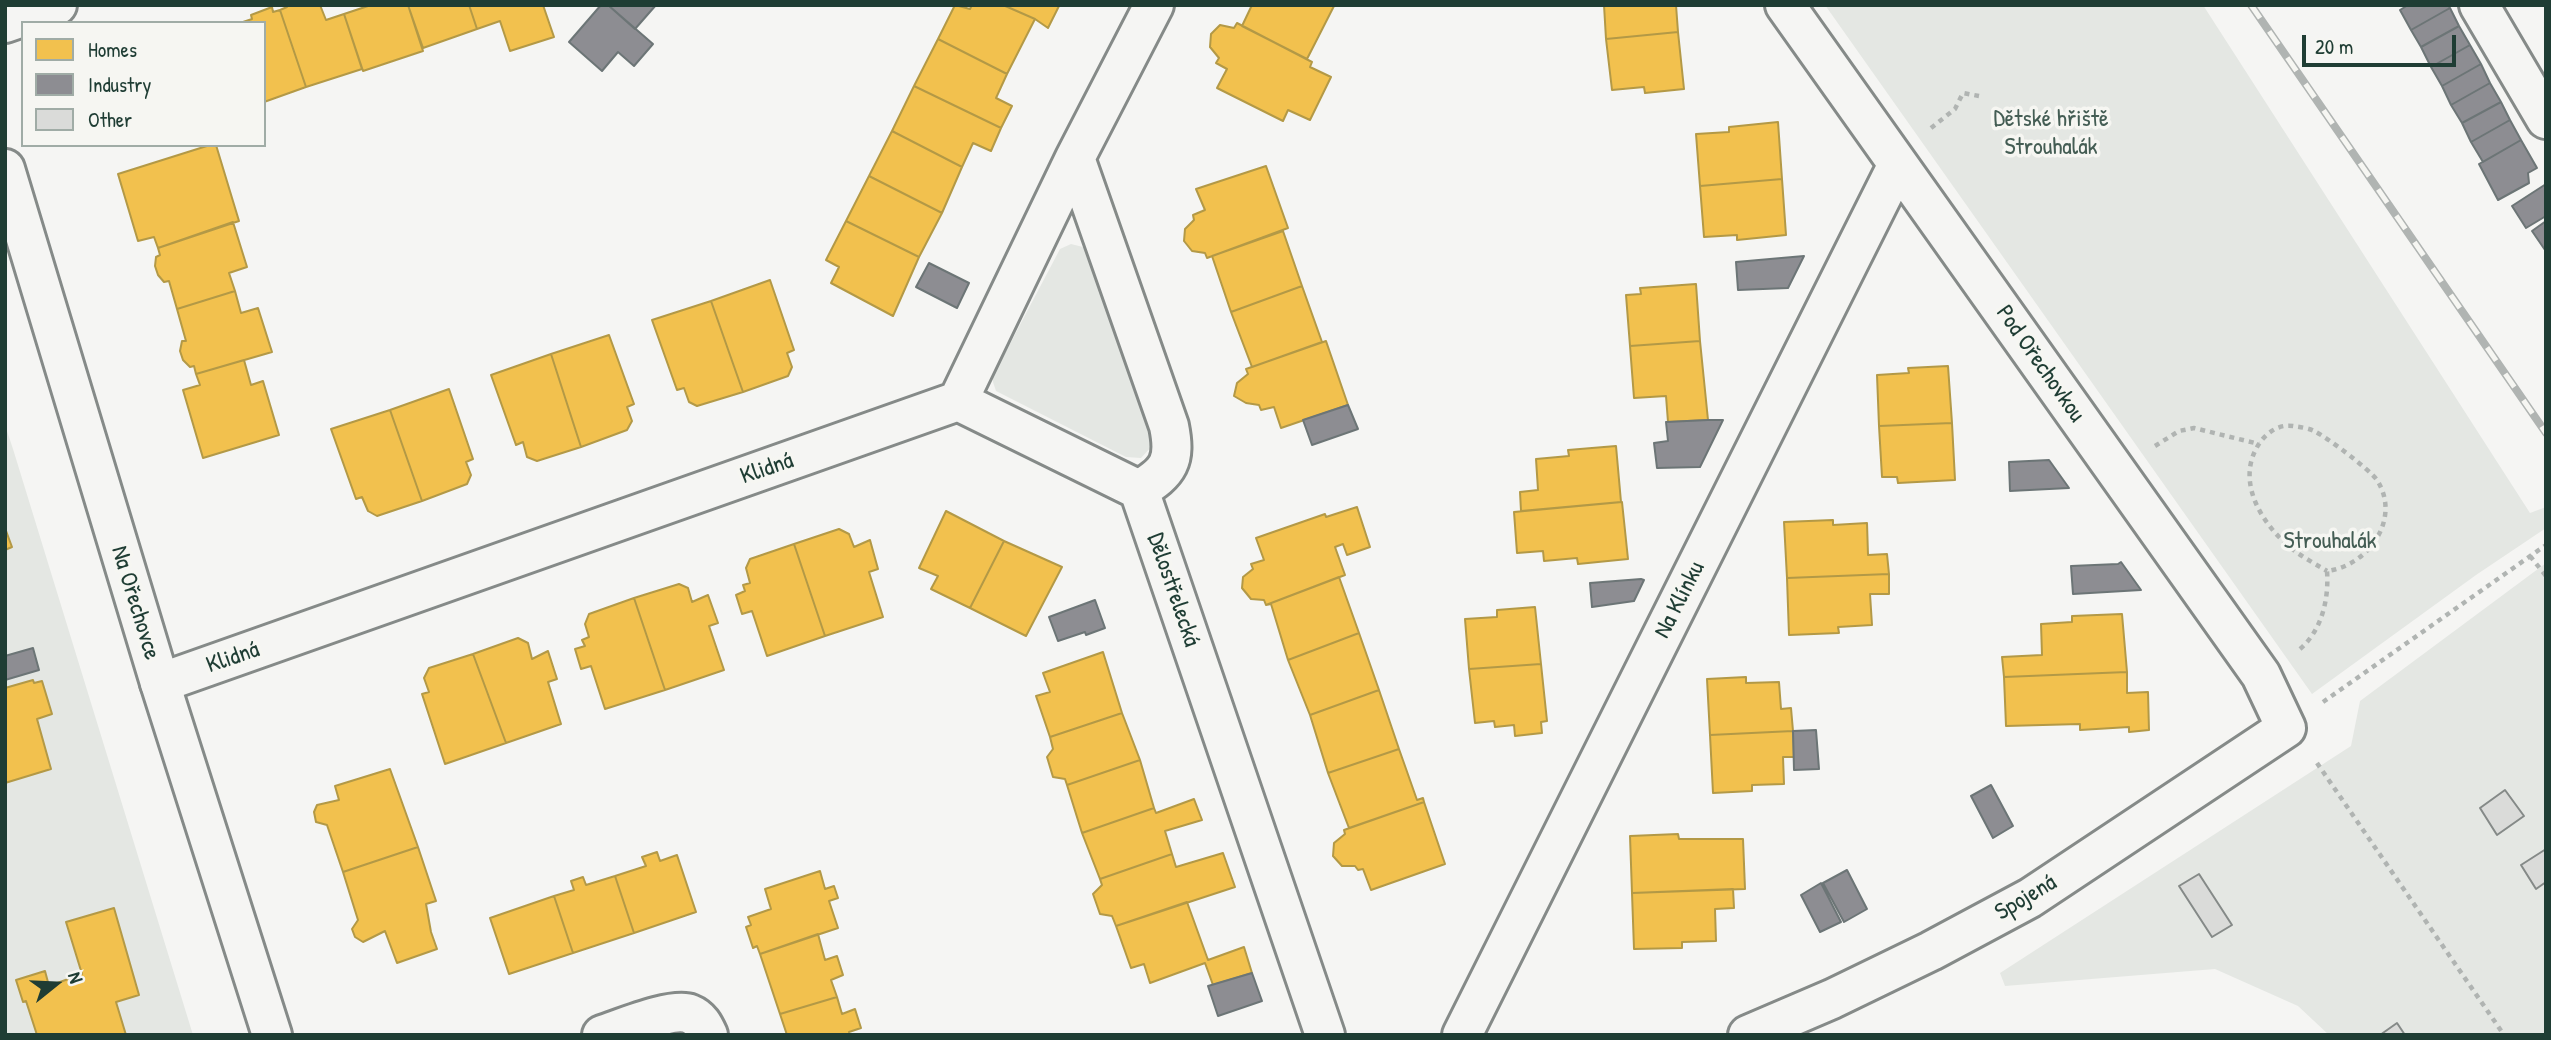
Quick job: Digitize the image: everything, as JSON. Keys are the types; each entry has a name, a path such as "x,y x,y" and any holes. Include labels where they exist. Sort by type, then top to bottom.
{"street":[{"path":"5,23 57,5"},
{"path":"1075,158 1165,413 1172,440 1173,452 1169,464 1157,479 1139,490 958,401 1075,158 1154,5"},
{"name":"Pod Ořechovkou","path":"1785,5 2261,675 2286,728"},
{"path":"2479,5 2546,119"},
{"name":"Na Klínku","path":"1462,1035 1898,164"},
{"name":"Na Ořechovce","path":"5,169 160,683 272,1035"},
{"name":"Klidná","path":"160,683 958,401"},
{"name":"Dělostřelecká","path":"1139,490 1325,1035"},
{"name":"Spojená","path":"1748,1035 1832,999 1919,957 2030,898 2286,728"},
{"path":"602,1035 683,1012 701,1021 708,1035"}],"path":[{"path":"1926,131 1955,109 1963,93 1979,96"},
{"path":"2281,426 2313,430 2327,439 2376,478 2386,509 2378,539 2364,555 2343,567 2327,571 2283,541 2255,504 2249,481 2253,455 2265,437 2281,426"},
{"path":"2149,450 2179,431 2194,428 2259,444"},
{"path":"2334,694 2546,545"},
{"path":"2530,556 2546,576"},
{"path":"2298,651 2319,626 2327,571"},
{"path":"2320,766 2504,1035"}],"green space":[{"name":"Strouhalák","path":"1825,5 2203,5 2530,513 2546,507 2546,528 2476,575 2312,694"},
{"path":"1071,244 1083,247 1092,259 1153,438 1153,445 1141,458 1126,457 996,391 993,382 993,376 1060,249"},
{"path":"5,425 193,1035 126,1035 116,1002 139,995 113,909 66,922 82,974 49,986 44,971 16,980 37,1035 5,1035 5,783 51,769 37,719 52,714 42,681 34,683 33,680 5,688 5,680 38,670 5,656 5,550 12,547 5,528"},
{"path":"2546,563 2546,1035 2329,1035 2298,1006 2215,969 2005,986 2000,973 2351,746 2360,701"}],"building: Homes":[{"path":"286,5 320,5 326,20 344,14 362,69 306,87 280,10 287,7"},
{"path":"371,5 408,5 423,51 363,71 344,14"},
{"path":"408,5 469,5 477,29 423,48"},
{"path":"469,5 543,5 554,37 510,51 500,21 477,29"},
{"path":"955,5 970,9 972,5 1003,5 1035,19 1007,74 938,39"},
{"path":"1003,5 1057,5 1059,6 1048,28"},
{"path":"1252,5 1334,6 1307,59 1242,26"},
{"path":"1604,5 1676,5 1678,32 1606,39"},
{"path":"272,7 273,12 280,10 306,87 266,101 266,21 246,21 252,19 251,15"},
{"path":"1237,23 1312,62 1310,67 1331,77 1310,120 1288,110 1283,121 1217,88 1227,69 1216,63 1219,58 1210,47 1211,34 1220,25 1234,28"},
{"path":"1678,32 1684,89 1645,93 1644,87 1612,90 1606,39"},
{"path":"938,39 1007,74 996,98 1012,106 1001,128 914,86"},
{"path":"914,86 1001,128 991,151 973,143 962,167 892,131"},
{"path":"1778,122 1782,179 1700,186 1696,134 1729,132 1729,127"},
{"path":"892,131 962,167 942,213 869,176"},
{"path":"204,147 217,147 239,221 158,248 154,237 138,241 118,174"},
{"path":"1266,166 1288,228 1207,258 1205,253 1192,251 1184,241 1185,229 1194,220 1193,215 1205,210 1196,189"},
{"path":"869,176 942,213 919,257 846,221"},
{"path":"1782,179 1786,235 1737,240 1737,235 1704,237 1700,186"},
{"path":"846,221 919,257 893,316 831,283 839,267 826,260"},
{"path":"233,222 247,267 229,273 235,291 177,309 169,281 164,282 155,266 156,257 160,255 158,248"},
{"path":"1283,231 1302,286 1231,312 1212,256"},
{"path":"770,280 794,350 787,353 792,367 788,376 743,392 711,301"},
{"path":"1696,284 1700,341 1630,346 1626,295 1641,294 1640,288"},
{"path":"1302,286 1322,342 1252,367 1231,312"},
{"path":"235,291 241,313 258,308 272,352 196,374 194,366 190,367 183,360 180,351 182,341 186,341 177,309"},
{"path":"711,301 743,392 697,406 689,402 684,388 677,390 652,320"},
{"path":"609,335 634,404 627,407 632,421 627,430 581,447 551,354"},
{"path":"1326,341 1348,405 1281,428 1274,407 1261,410 1259,405 1246,403 1234,396 1237,383 1248,374 1246,369"},
{"path":"1700,341 1708,420 1668,422 1666,396 1634,398 1630,346"},
{"path":"551,354 581,447 537,461 527,457 523,442 516,445 491,375"},
{"path":"244,360 251,385 263,381 279,435 203,458 183,390 200,385 196,374"},
{"path":"1948,366 1952,423 1879,426 1877,375 1909,373 1908,368"},
{"path":"449,389 473,459 466,462 471,475 467,484 422,501 390,410"},
{"path":"390,410 422,501 377,516 368,511 362,497 356,499 331,429"},
{"path":"1952,423 1955,480 1898,483 1897,477 1882,477 1879,426"},
{"path":"1616,446 1621,502 1521,511 1520,492 1538,490 1536,459 1569,456 1568,450"},
{"path":"1622,502 1628,559 1578,564 1577,558 1544,561 1543,551 1517,553 1514,512"},
{"path":"1357,507 1370,547 1347,555 1343,544 1335,547 1345,575 1266,605 1264,600 1251,599 1242,588 1243,577 1253,569 1251,564 1264,560 1256,538 1325,514 1326,517"},
{"path":"946,511 1004,541 970,608 931,589 938,576 919,568"},
{"path":"1833,520 1833,525 1867,523 1868,555 1887,554 1889,574 1787,578 1784,522"},
{"path":"5,528 12,547 5,550"},
{"path":"839,529 849,534 854,547 870,540 878,569 869,572 883,617 825,636 794,544"},
{"path":"1004,541 1062,567 1026,636 970,608"},
{"path":"794,544 825,636 767,656 752,611 742,614 736,595 745,591 743,585 750,583 746,568 750,559"},
{"path":"1889,574 1889,594 1870,594 1872,625 1838,627 1839,633 1789,635 1787,578"},
{"path":"1339,577 1359,633 1288,660 1271,604 1266,605"},
{"path":"679,584 688,588 692,602 708,595 718,623 709,626 724,670 665,690 634,598"},
{"path":"634,598 665,690 605,709 591,666 581,669 575,649 585,646 582,640 589,637 585,624 589,614"},
{"path":"1535,607 1541,664 1469,669 1465,619 1497,617 1497,610"},
{"path":"2122,614 2127,672 2004,677 2002,657 2042,655 2041,624 2072,622 2072,616"},
{"path":"1359,633 1379,690 1310,715 1288,660"},
{"path":"518,638 528,643 532,659 548,651 557,679 548,682 561,724 506,743 473,654"},
{"path":"1103,652 1122,713 1050,737 1036,696 1050,692 1043,673"},
{"path":"473,654 506,743 445,764 422,694 429,692 424,678 429,668"},
{"path":"1541,664 1547,721 1541,722 1542,733 1515,736 1514,725 1495,727 1494,721 1475,723 1469,669"},
{"path":"2127,672 2127,693 2148,692 2149,730 2129,732 2129,727 2080,730 2080,724 2006,726 2004,677"},
{"path":"1746,677 1746,683 1779,682 1781,709 1791,708 1793,731 1710,735 1707,679"},
{"path":"33,680 34,683 42,681 52,714 37,719 51,769 5,783 5,688"},
{"path":"1379,690 1399,749 1328,773 1310,715"},
{"path":"1122,713 1140,760 1067,785 1065,779 1053,777 1047,757 1053,749 1050,737"},
{"path":"1793,731 1794,757 1783,757 1784,784 1752,785 1752,791 1713,793 1710,735"},
{"path":"1399,749 1417,800 1423,798 1424,802 1349,828 1328,773"},
{"path":"1140,760 1154,808 1082,833 1067,785"},
{"path":"390,769 418,847 343,872 327,825 316,822 314,812 317,805 339,800 335,786"},
{"path":"1194,799 1202,820 1165,831 1172,854 1100,879 1082,833 1154,808 1156,813"},
{"path":"1424,802 1445,864 1371,890 1363,869 1342,866 1333,856 1334,843 1345,834 1344,830"},
{"path":"1678,834 1679,839 1743,839 1745,889 1632,893 1630,836"},
{"path":"418,847 436,901 426,904 437,949 397,963 385,931 363,942 355,937 352,929 358,920 343,872"},
{"path":"657,852 660,861 677,855 696,912 634,933 615,876 646,866 642,857"},
{"path":"1223,853 1235,887 1116,926 1112,916 1100,914 1093,894 1102,885 1100,879 1172,854 1176,867"},
{"path":"820,871 825,889 834,886 838,898 829,901 838,928 760,954 757,946 753,948 746,927 751,925 748,917 771,909 765,889"},
{"path":"615,876 634,933 573,953 554,896 574,890 571,881 583,877 586,885"},
{"path":"1733,889 1734,908 1715,909 1716,941 1682,942 1682,948 1634,949 1632,893"},
{"path":"554,896 573,953 509,974 490,918"},
{"path":"1187,902 1208,960 1244,947 1252,973 1213,985 1205,963 1150,983 1144,964 1131,968 1116,926"},
{"path":"114,908 139,995 116,1002 126,1035 37,1035 16,980 45,971 49,986 82,974 66,922"},
{"path":"818,934 825,960 837,956 843,975 831,980 837,997 780,1014 760,954"},
{"path":"837,997 842,1014 855,1009 861,1028 849,1032 850,1035 787,1035 780,1014"}],"building: Industry":[{"path":"601,5 608,5 653,44 634,66 618,52 602,71 569,42"},
{"path":"608,5 656,5 635,29"},
{"path":"2408,5 2448,5 2450,8 2411,30 2400,10"},
{"path":"2450,8 2459,26 2421,47 2411,30"},
{"path":"2459,26 2470,45 2431,67 2421,47"},
{"path":"2470,45 2481,64 2442,86 2431,67"},
{"path":"2481,64 2490,83 2451,105 2442,86"},
{"path":"2490,83 2501,102 2462,123 2451,105"},
{"path":"2501,102 2510,120 2471,142 2462,123"},
{"path":"2510,120 2521,140 2483,162 2471,142"},
{"path":"2521,140 2537,168 2528,173 2529,183 2498,200 2479,164"},
{"path":"2546,184 2546,216 2526,228 2512,206"},
{"path":"2546,221 2546,250 2545,250 2532,231"},
{"path":"1804,256 1788,288 1738,290 1736,262"},
{"path":"929,263 969,283 957,308 916,287"},
{"path":"1348,405 1358,429 1312,445 1303,420"},
{"path":"1723,420 1700,467 1657,468 1654,443 1668,441 1666,422"},
{"path":"2049,460 2069,488 2010,491 2009,462"},
{"path":"2121,562 2141,590 2073,594 2071,566"},
{"path":"1644,580 1634,601 1592,607 1590,583"},
{"path":"1095,600 1105,628 1058,641 1049,617"},
{"path":"33,648 39,670 5,680 5,656"},
{"path":"1816,730 1819,769 1794,770 1793,731"},
{"path":"1991,785 2013,826 1993,838 1971,796"},
{"path":"1847,870 1867,909 1844,922 1823,883"},
{"path":"1821,883 1841,922 1820,932 1801,895"},
{"path":"1252,973 1262,1001 1218,1016 1208,986"}],"building: Other":[{"path":"2505,790 2524,816 2497,835 2480,808"},
{"path":"2546,849 2546,882 2536,889 2521,865"},
{"path":"2199,874 2232,925 2212,937 2179,886"},
{"path":"2397,1023 2405,1035 2380,1035"}],"railway":[{"path":"2251,5 2546,433"}],"park label":[{"name":"Dětské hřiště Strouhalák","path":"2051,134"}]}
